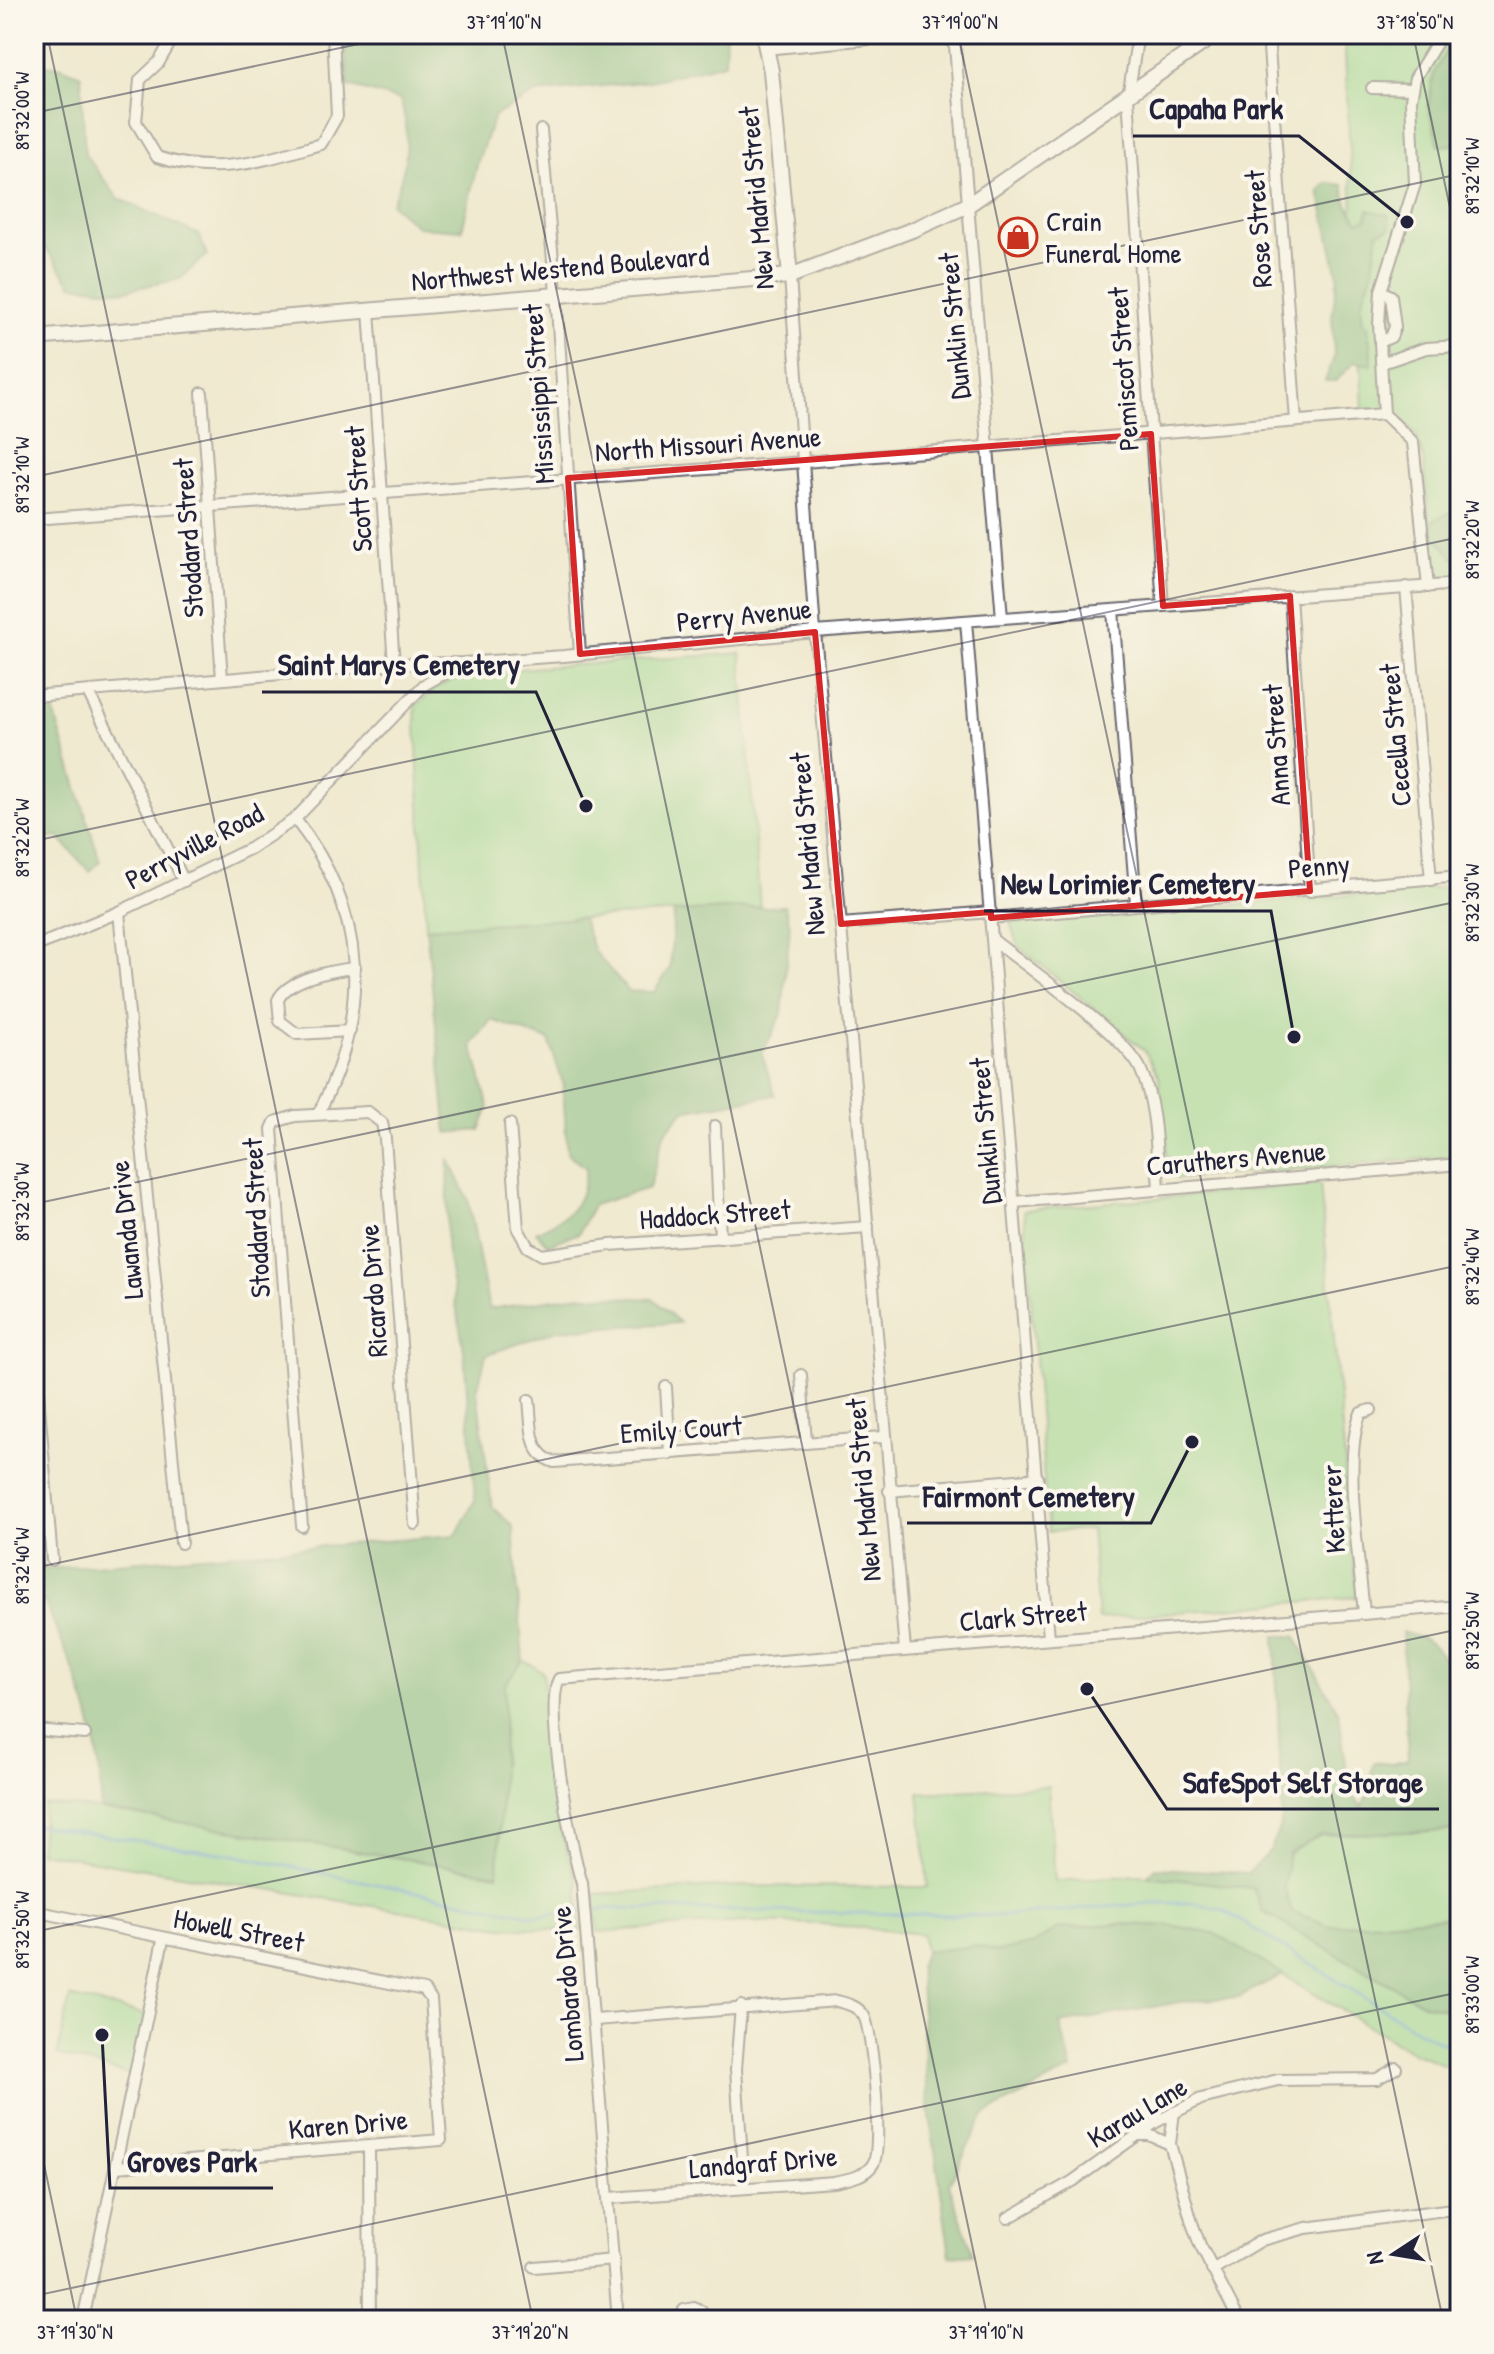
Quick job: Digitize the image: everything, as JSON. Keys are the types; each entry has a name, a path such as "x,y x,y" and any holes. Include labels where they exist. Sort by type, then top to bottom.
{"street":[{"path":"175,34 159,62 140,80 136,122 157,157 204,169 261,161 321,144 337,116 333,34"},
{"path":"764,41 922,34"},
{"name":"Dunklin Street","path":"945,34 955,46 1002,618"},
{"name":"Pemiscot Street","path":"1138,34 1128,97 1163,606"},
{"name":"Northwest Westend Boulevard","path":"34,338 790,276 917,228 968,205 1216,34"},
{"name":"Rose Street","path":"1268,34 1296,421"},
{"path":"1428,587 1413,442 1384,414 1381,291 1415,184 1415,78 1442,34"},
{"name":"New Madrid Street","path":"764,41 771,71 790,276 815,632 868,1227 883,1437 905,1650"},
{"path":"1372,88 1413,89"},
{"name":"Mississippi Street","path":"541,130 556,293 580,654"},
{"name":"Scott Street","path":"369,311 394,664"},
{"path":"1382,363 1426,348 1460,346"},
{"name":"Stoddard Street","path":"202,393 222,679"},
{"name":"North Missouri Avenue","path":"34,519 382,495 1384,414"},
{"name":"Perry Avenue","path":"34,696 394,664 463,663 815,632 1460,584"},
{"name":"Cecella Street","path":"1406,587 1431,880"},
{"name":"Anna Street","path":"1290,596 1310,891"},
{"path":"1113,610 1136,903"},
{"name":"Dunklin Street","path":"966,621 1049,1638"},
{"name":"Perryville Road","path":"34,947 184,881 251,848 295,819 424,685 463,663"},
{"path":"88,692 184,881"},
{"path":"295,819 310,839 337,892 355,968 350,1031 338,1075 318,1114"},
{"name":"Penny","path":"841,924 1310,891 1460,876"},
{"name":"Lawanda Drive","path":"119,912 181,1543"},
{"path":"993,940 1118,1041 1139,1065 1150,1094 1159,1188"},
{"path":"350,1031 297,1034 280,1021 278,1000 285,990 328,972 355,968"},
{"name":"Ricardo Drive","path":"318,1114 368,1112 382,1123 415,1524"},
{"name":"Stoddard Street","path":"302,1526 272,1129 282,1118 318,1114"},
{"name":"Haddock Street","path":"510,1124 518,1229 533,1252 566,1252 868,1227"},
{"path":"715,1126 720,1238"},
{"name":"Caruthers Avenue","path":"1015,1202 1460,1164"},
{"path":"34,1346 52,1560"},
{"path":"801,1375 806,1443"},
{"path":"666,1387 670,1454"},
{"name":"Emily Court","path":"529,1400 535,1446 546,1459 670,1454 883,1437"},
{"name":"Ketterer","path":"1364,1614 1354,1452 1356,1424 1361,1413 1371,1410"},
{"path":"889,1491 1038,1478"},
{"name":"Clark Street","path":"590,1675 1460,1606"},
{"name":"Lombardo Drive","path":"590,1675 562,1678 554,1690 567,1825 587,1931 618,2320"},
{"path":"34,1730 85,1734"},
{"name":"Howell Street","path":"34,1911 163,1940 424,1990 431,1999 441,2140"},
{"path":"83,2320 163,1940"},
{"name":"Landgraf Drive","path":"595,2020 741,2006 837,2001 859,2009 866,2019 869,2039 879,2148 872,2166 850,2179 610,2198"},
{"path":"741,2006 736,2069 744,2188"},
{"name":"Karau Lane","path":"1008,2218 1073,2181 1174,2112 1201,2099 1278,2080 1377,2079 1396,2068"},
{"path":"1174,2112 1170,2144 1192,2223 1212,2270 1239,2320"},
{"path":"1139,2135 1149,2135 1170,2144"},
{"name":"Karen Drive","path":"116,2167 441,2140"},
{"path":"369,2147 370,2320"},
{"path":"1212,2270 1262,2240 1306,2228 1460,2208"},
{"path":"534,2267 614,2260"},
{"path":"680,2320 684,2310 694,2308 701,2311 705,2320"}],"highlighted area":[{"path":"1151,434 1163,606 1290,596 1310,891 991,918 991,912 841,924 815,632 580,654 568,478"}],"green space":[{"path":"726,34 725,63 651,81 536,93 494,116 478,161 462,230 418,227 391,204 401,179 406,153 404,113 400,100 348,86 344,35"},
{"path":"1344,34 1460,34 1460,577 1435,579 1423,458 1416,434 1394,412 1363,409"},
{"path":"1455,34 1460,34 1460,137 1452,145 1439,146 1428,107 1434,73"},
{"path":"34,65 59,66 81,75 85,154 118,198 199,235 207,255 180,279 122,291 72,285 34,232"},
{"path":"1326,183 1343,185 1347,204 1359,221 1367,218 1368,210 1389,215 1390,228 1378,232 1373,270 1361,304 1363,321 1368,326 1372,365 1354,362 1336,381 1325,381 1334,357 1332,315 1338,276 1319,191"},
{"path":"1460,508 1460,564 1434,536 1432,521"},
{"path":"741,653 760,907 426,928 415,706 439,686 474,672"},
{"path":"50,700 100,861 90,872 58,837 34,841 34,701"},
{"path":"1460,886 1460,1156 1177,1179 1168,1173 1159,1077 1145,1051 1018,946 1010,923"},
{"path":"785,906 790,926 782,1014 762,1054 775,1095 683,1111 664,1134 649,1188 593,1205 579,1233 548,1245 536,1232 573,1209 581,1193 586,1168 567,1153 563,1084 549,1040 491,1020 472,1045 489,1108 480,1130 447,1133 426,928 582,918 594,951 628,991 654,992 670,968 674,912"},
{"path":"449,1158 468,1199 489,1309 580,1295 654,1299 680,1323 557,1330 486,1355 477,1391 492,1507 513,1526 523,1660 505,1685 498,1874 100,1809 98,1755 85,1702 44,1601 34,1597 34,1537 45,1569 456,1535 475,1500 464,1351 446,1247"},
{"path":"1320,1184 1357,1597 1098,1619 1091,1529 1048,1532 1024,1210"},
{"path":"1402,1632 1426,1640 1441,1655 1451,1675 1461,1728 1460,1830 1321,1835 1289,1853 1284,1887 1292,1912 1331,1926 1460,1916 1460,2012 1424,2004 1263,1912 1253,1888 1147,1876 1155,1868 1248,1873 1271,1849 1282,1820 1275,1636 1295,1636 1339,1713 1348,1783 1361,1807 1368,1794 1374,1762 1392,1764 1408,1760"},
{"path":"523,1660 543,1672 559,1826 578,1881 581,1931 502,1927 39,1852 44,1804 100,1809 498,1874 505,1685"},
{"path":"1048,1786 1055,1881 1138,1875 1253,1888 1263,1912 1424,2004 1460,2012 1460,2071 1410,2051 1213,1933 1174,1926 1114,1924 1057,1929 1033,1944 998,1952 976,1946 925,1952 922,1934 822,1924 745,1922 598,1932 594,1894 734,1886 928,1887 919,1793"},
{"path":"1460,1830 1460,1916 1331,1926 1292,1912 1284,1887 1289,1853 1321,1835"},
{"path":"1114,1924 1174,1926 1213,1933 1283,1974 1239,1997 1180,2002 1060,2024 1072,2069 984,2115 949,2184 973,2254 950,2256 928,2102 919,1967 925,1952 976,1946 998,1952 1033,1944 1057,1929"},
{"path":"70,1997 147,2015 134,2076 57,2055"}],"waterway":[{"path":"34,1825 233,1855 536,1916 614,1908 1000,1916 1152,1903 1195,1903 1223,1910 1419,2031 1460,2052"}],"place":[{"name":"Capaha Park","path":"1407,222"},
{"name":"Crain Funeral Home","path":"1018,237"},
{"name":"Saint Marys Cemetery","path":"586,806"},
{"name":"New Lorimier Cemetery","path":"1294,1037"},
{"name":"Fairmont Cemetery","path":"1192,1442"},
{"name":"SafeSpot Self Storage","path":"1087,1689"},
{"name":"Groves Park","path":"102,2035"}]}
